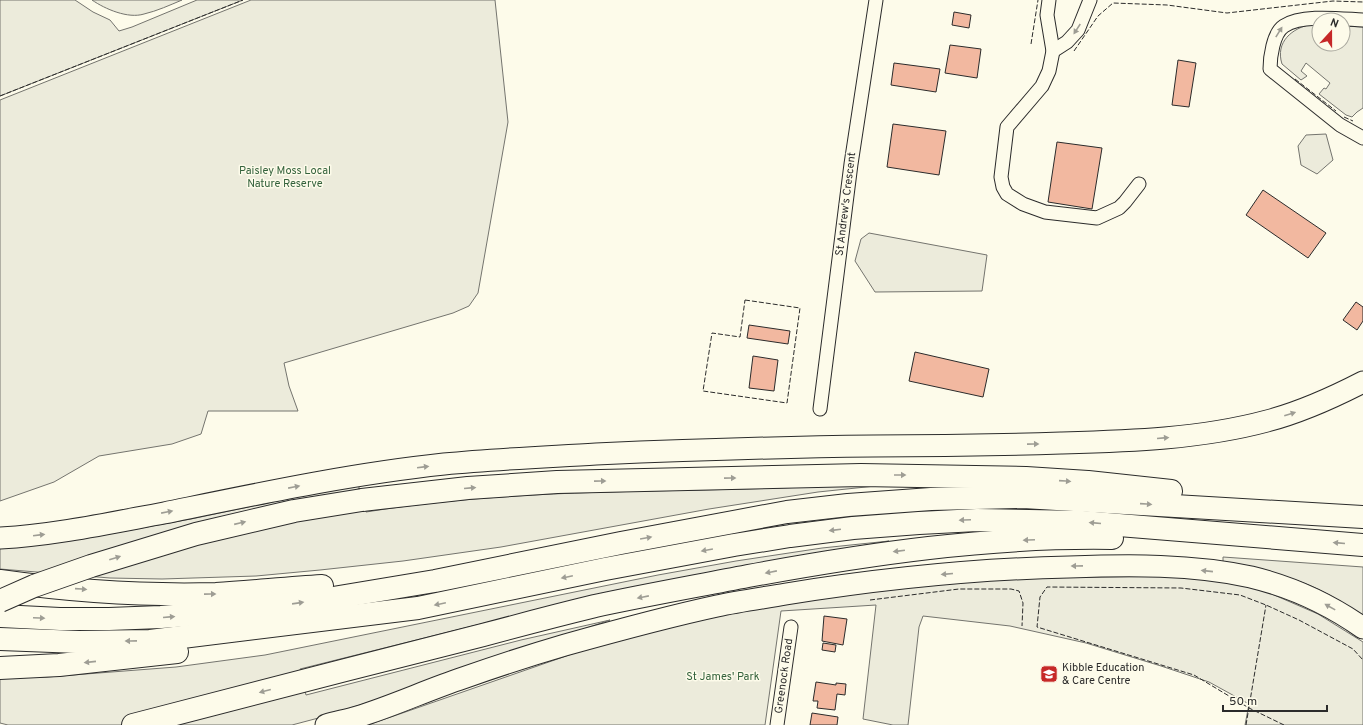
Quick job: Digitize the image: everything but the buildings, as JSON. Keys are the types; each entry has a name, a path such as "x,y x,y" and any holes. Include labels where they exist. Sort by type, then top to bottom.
{"highway":[{"path":"0,538 81,528 320,482 444,464 509,459 654,452 805,447 994,445 1094,442 1186,436 1232,429 1267,421 1334,397 1363,382"},
{"path":"0,601 34,586 91,566 196,534 294,511 362,500 468,488 557,482 861,475 954,475 1088,482 1363,511"},
{"path":"0,616 60,619 109,619 161,617 238,611 326,599 435,581 621,543 787,512 931,499 1023,497 1363,517"},
{"path":"0,668 59,665 152,656 293,634 680,554 790,536 853,528 978,520 1040,520 1363,545"},
{"path":"133,725 303,680 596,606 785,569 893,552 952,545 1016,540 1082,538 1315,542"},
{"path":"0,581 133,593 217,594 326,585 621,543"},
{"path":"326,725 358,717 463,678 564,645 657,621 718,606 814,590 876,581 934,575 1036,567 1121,565 1173,567 1215,571 1249,577 1298,592 1318,600 1363,628"},
{"path":"0,639 80,642 150,641 418,608"}],"street":[{"name":"St Andrew's Crescent","path":"820,409 851,164 876,0"},
{"path":"1049,0 1047,15 1053,51 1049,71 1042,86 1008,127 1001,177 1002,187 1007,194 1023,204 1045,212 1097,218 1119,208 1139,184"},
{"path":"1053,51 1067,42 1078,30 1090,0"},
{"path":"1363,20 1304,18 1283,27 1274,41 1270,58 1270,69 1340,125 1363,138"},
{"path":"1340,125 1363,129"},
{"name":"Greenock Road","path":"777,725 791,626"}],"green space":[{"path":"0,0 75,0 93,12 110,20 119,31 197,0 243,0 0,96"},
{"path":"92,0 182,0 144,14 131,15 103,7"},
{"name":"Paisley Moss Local Nature Reserve","path":"251,0 495,0 508,122 478,293 469,306 453,313 284,363 289,386 298,411 208,411 201,434 172,444 99,456 54,482 0,501 0,100"},
{"path":"1311,24 1311,52 1351,52 1351,26 1363,27 1363,108 1352,117 1346,115 1319,94 1324,88 1326,89 1330,83 1306,63 1301,71 1307,76 1301,80 1282,64 1280,56 1283,43 1292,33"},
{"path":"1326,134 1333,160 1317,174 1301,165 1298,146 1306,135"},
{"path":"869,233 987,255 982,291 875,292 855,261 861,239"},
{"path":"358,484 366,512 449,501 533,495 885,485 818,492 709,509 501,547 403,561 320,570 256,576 162,579 110,578 0,569 0,546 86,538 191,519"},
{"path":"889,541 721,570 589,597 300,669 306,695 521,640 610,620 375,700 292,725 8,725 0,723 0,678 47,677 176,667 265,655 658,575 822,548"},
{"path":"1223,557 1363,567 1363,616 1333,597 1309,585 1282,576 1223,563"},
{"name":"St James' Park","path":"1181,576 1251,585 1318,614 1363,642 1363,725 1245,725 1249,704 1209,682 1086,643 1010,626 923,616 919,627 908,725 893,725 863,719 876,605 781,611 765,725 368,725 612,640 745,607 925,581"}],"fence":[{"path":"0,96 243,0"},
{"path":"1031,44 1038,0"},
{"path":"1074,51 1098,16 1113,3 1167,5 1227,13 1333,1 1363,2"},
{"path":"1295,79 1336,111"},
{"path":"1344,117 1353,121"},
{"path":"745,300 800,308 787,403 703,391 712,333 740,337 745,300"},
{"path":"1284,725 1249,708 1194,675 1037,627 1040,597 1047,587 1181,588 1240,595 1299,620 1353,649 1363,660"},
{"path":"870,600 959,589 1011,589 1019,591 1023,603 1022,626"},
{"path":"1246,725 1266,605"}],"place":[{"name":"Kibble Education & Care Centre","path":"1049,674"}]}
